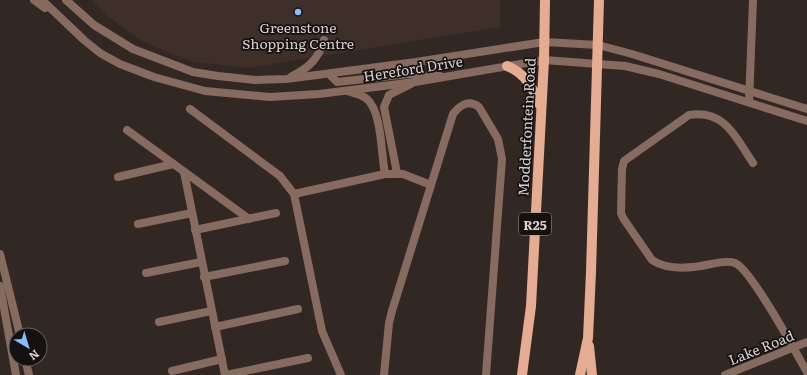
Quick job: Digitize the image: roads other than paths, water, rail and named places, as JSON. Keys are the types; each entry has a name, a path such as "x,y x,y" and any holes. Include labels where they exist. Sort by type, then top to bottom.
{"main road":[{"name":"Modderfontein Road","path":"522,375 531,306 544,60 545,0"},
{"path":"592,375 588,338 599,0"},
{"path":"507,66 520,72 526,79 541,107"},
{"path":"580,375 588,338"}],"street":[{"path":"34,0 69,26"},
{"name":"Hereford Drive","path":"42,0 100,53 120,64 154,77 205,91 270,97 347,91 415,82 544,60 625,66 659,74 807,121"},
{"name":"Hereford Drive","path":"66,0 110,37 133,49 163,62 193,72 218,76 255,80 286,79 544,42 598,46 658,62 807,109"},
{"path":"749,102 753,0"},
{"path":"286,79 312,63 319,53 324,40"},
{"path":"329,74 337,82 409,74 424,74 445,77"},
{"path":"397,173 384,107 389,95 415,82"},
{"path":"347,91 360,94 373,106 377,117 385,174"},
{"path":"384,375 389,323 453,114 463,104 476,104 479,107 498,139 502,159 486,375"},
{"path":"190,109 280,176 294,194 322,330 341,375"},
{"path":"754,163 723,121 703,115 689,115 624,161 622,169 621,213 652,260 657,264 667,267 698,267 723,262 734,262 742,267 754,284 807,372"},
{"path":"127,130 249,219"},
{"path":"118,177 173,164"},
{"path":"184,172 211,311 226,375 308,358"},
{"path":"294,194 385,174 397,173 407,175 431,185"},
{"path":"138,224 192,213"},
{"path":"195,230 276,213"},
{"path":"0,254 18,327"},
{"path":"204,277 285,261"},
{"path":"146,273 201,262"},
{"path":"0,286 16,375"},
{"path":"215,328 298,309"},
{"path":"159,322 211,311"},
{"name":"Lake Road","path":"724,375 807,342"},
{"path":"172,371 222,359"}],"place":[{"name":"Greenstone Shopping Centre","path":"298,12"}]}
